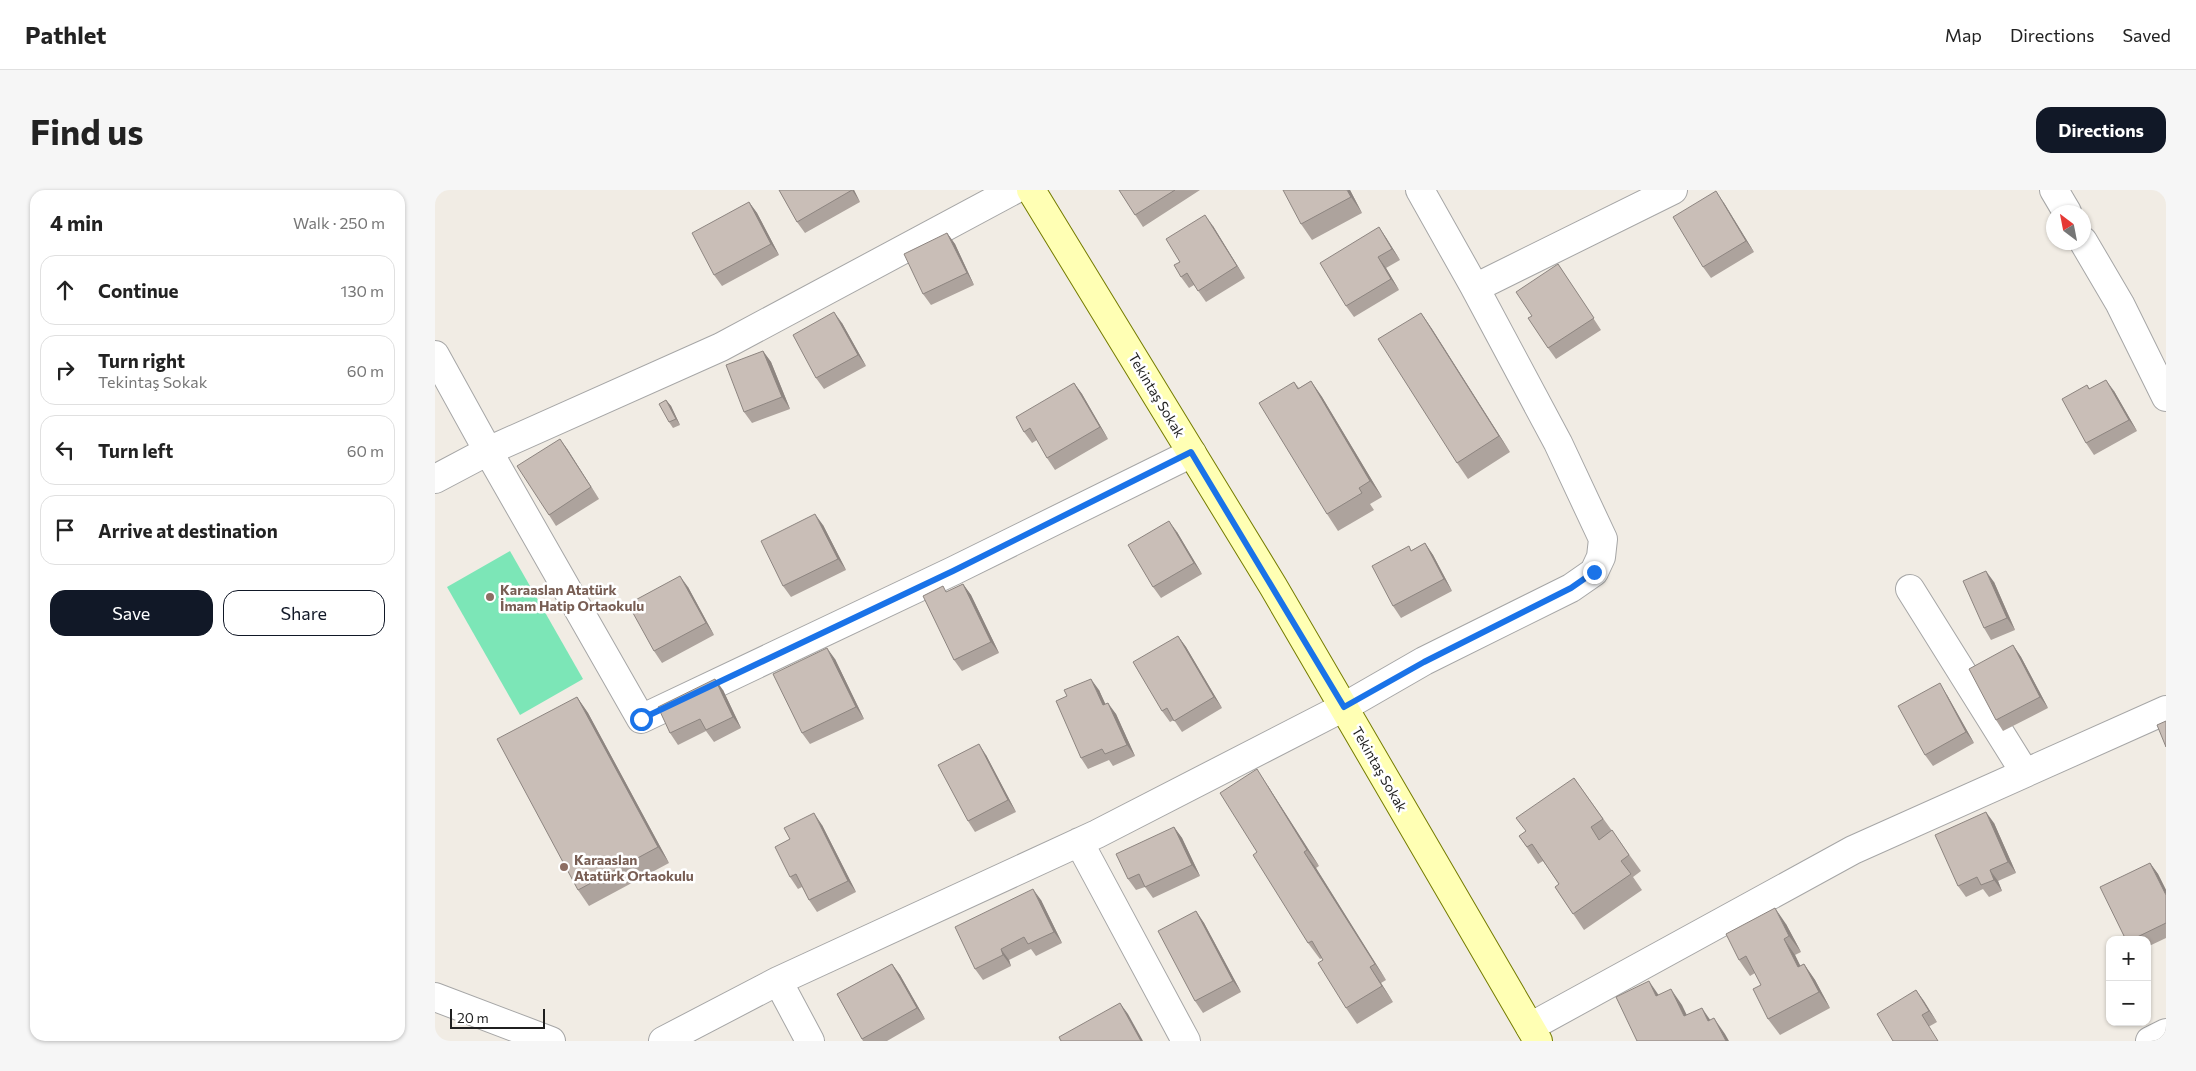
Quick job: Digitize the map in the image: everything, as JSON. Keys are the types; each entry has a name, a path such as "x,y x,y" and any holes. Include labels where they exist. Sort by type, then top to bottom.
{"street":[{"path":"435,479 488,451 721,347 1014,190"},
{"name":"Tekintaş Sokak","path":"1031,190 1344,707 1534,1034"},
{"path":"663,1041 778,981 1079,842 1344,707 1424,662 1571,588 1594,572 1601,557 1603,539 1558,443 1420,190"},
{"path":"1473,286 1483,284 1673,190"},
{"path":"2054,190 2063,205"},
{"path":"2088,250 2120,304 2166,397"},
{"path":"435,355 641,719 953,571 1191,452"},
{"path":"1910,589 2025,773"},
{"path":"1534,1034 1853,850 2166,710"},
{"path":"1079,842 1185,1041"},
{"path":"778,981 810,1041"},
{"path":"435,997 551,1041"},
{"path":"2150,1041 2166,1033"}],"green space":[{"path":"510,551 583,679 520,715 447,587"}],"building":[{"path":"779,190 852,190 797,222"},
{"path":"1119,190 1175,190 1135,215"},
{"path":"1283,190 1347,190 1351,197 1301,224"},
{"path":"1716,191 1746,241 1703,267 1673,217"},
{"path":"749,202 771,244 714,275 692,233"},
{"path":"1205,215 1237,266 1198,291 1187,273 1181,277 1174,265 1180,262 1166,239"},
{"path":"1379,227 1392,249 1378,257 1391,279 1346,306 1320,263"},
{"path":"947,233 967,273 923,294 904,254"},
{"path":"1558,264 1594,318 1548,348 1528,318 1532,316 1516,292"},
{"path":"834,312 858,355 816,378 793,335"},
{"path":"1421,313 1499,436 1457,463 1378,339"},
{"path":"763,351 782,397 744,412 726,365"},
{"path":"2106,380 2129,420 2086,443 2062,399 2087,385 2089,389"},
{"path":"1311,381 1370,481 1359,488 1362,493 1327,514 1259,403 1294,382 1298,389"},
{"path":"1074,383 1100,427 1047,458 1030,428 1024,432 1016,417"},
{"path":"666,400 676,419 669,422 659,404"},
{"path":"560,439 591,487 549,515 517,466"},
{"path":"815,514 838,559 783,586 761,541"},
{"path":"1169,521 1194,563 1153,587 1128,545"},
{"path":"1425,543 1444,579 1393,606 1372,566 1409,546 1411,551"},
{"path":"1986,571 2007,618 1984,628 1963,581"},
{"path":"680,576 706,623 654,651 628,604"},
{"path":"963,584 991,642 954,660 923,596 943,586 946,592"},
{"path":"1178,636 1214,697 1174,721 1167,708 1162,711 1133,662"},
{"path":"2013,645 2040,697 1996,720 1969,669"},
{"path":"827,648 856,707 802,733 773,674"},
{"path":"715,679 733,717 706,730 700,719 670,733 658,707"},
{"path":"1091,679 1103,705 1108,703 1127,745 1105,754 1102,749 1081,758 1056,701 1067,696 1064,690"},
{"path":"1940,683 1966,732 1925,755 1898,706"},
{"path":"577,697 658,847 578,890 497,739"},
{"path":"2166,721 2166,747 2157,725"},
{"path":"979,744 1008,800 968,821 938,765"},
{"path":"1257,769 1307,850 1304,852 1375,964 1370,967 1382,986 1346,1008 1318,963 1323,960 1312,941 1308,943 1253,855 1257,852 1220,793"},
{"path":"1574,778 1603,819 1591,827 1599,840 1612,830 1629,855 1621,861 1631,874 1573,914 1555,887 1559,884 1532,844 1527,847 1519,836 1526,831 1516,818"},
{"path":"1986,812 2008,862 1990,870 1994,880 1981,885 1977,877 1958,886 1935,835"},
{"path":"814,813 848,881 809,900 796,874 790,877 775,847 790,839 784,828"},
{"path":"1174,827 1192,865 1145,887 1139,874 1128,879 1116,854"},
{"path":"2150,863 2166,895 2166,923 2139,936 2124,936 2100,887"},
{"path":"1033,889 1054,932 1028,944 1024,937 1001,949 1003,955 975,969 955,927"},
{"path":"1775,908 1789,936 1784,939 1798,967 1804,964 1819,992 1768,1019 1753,989 1761,985 1746,956 1739,960 1726,934"},
{"path":"1196,911 1233,981 1195,1001 1158,931"},
{"path":"892,964 917,1008 862,1039 837,994"},
{"path":"1649,981 1656,996 1671,989 1684,1016 1702,1008 1708,1021 1714,1018 1726,1041 1637,1041 1616,997"},
{"path":"1916,990 1929,1011 1922,1015 1938,1041 1893,1041 1877,1014"},
{"path":"1120,1003 1141,1041 1061,1041 1059,1037"}],"place":[{"name":"Karaaslan Atatürk İmam Hatip Ortaokulu","path":"490,597"},
{"name":"Karaaslan Atatürk Ortaokulu","path":"564,867"}],"route":[{"path":"641,719 953,571 1191,452 1344,707 1424,662 1571,588 1594,572"}]}
